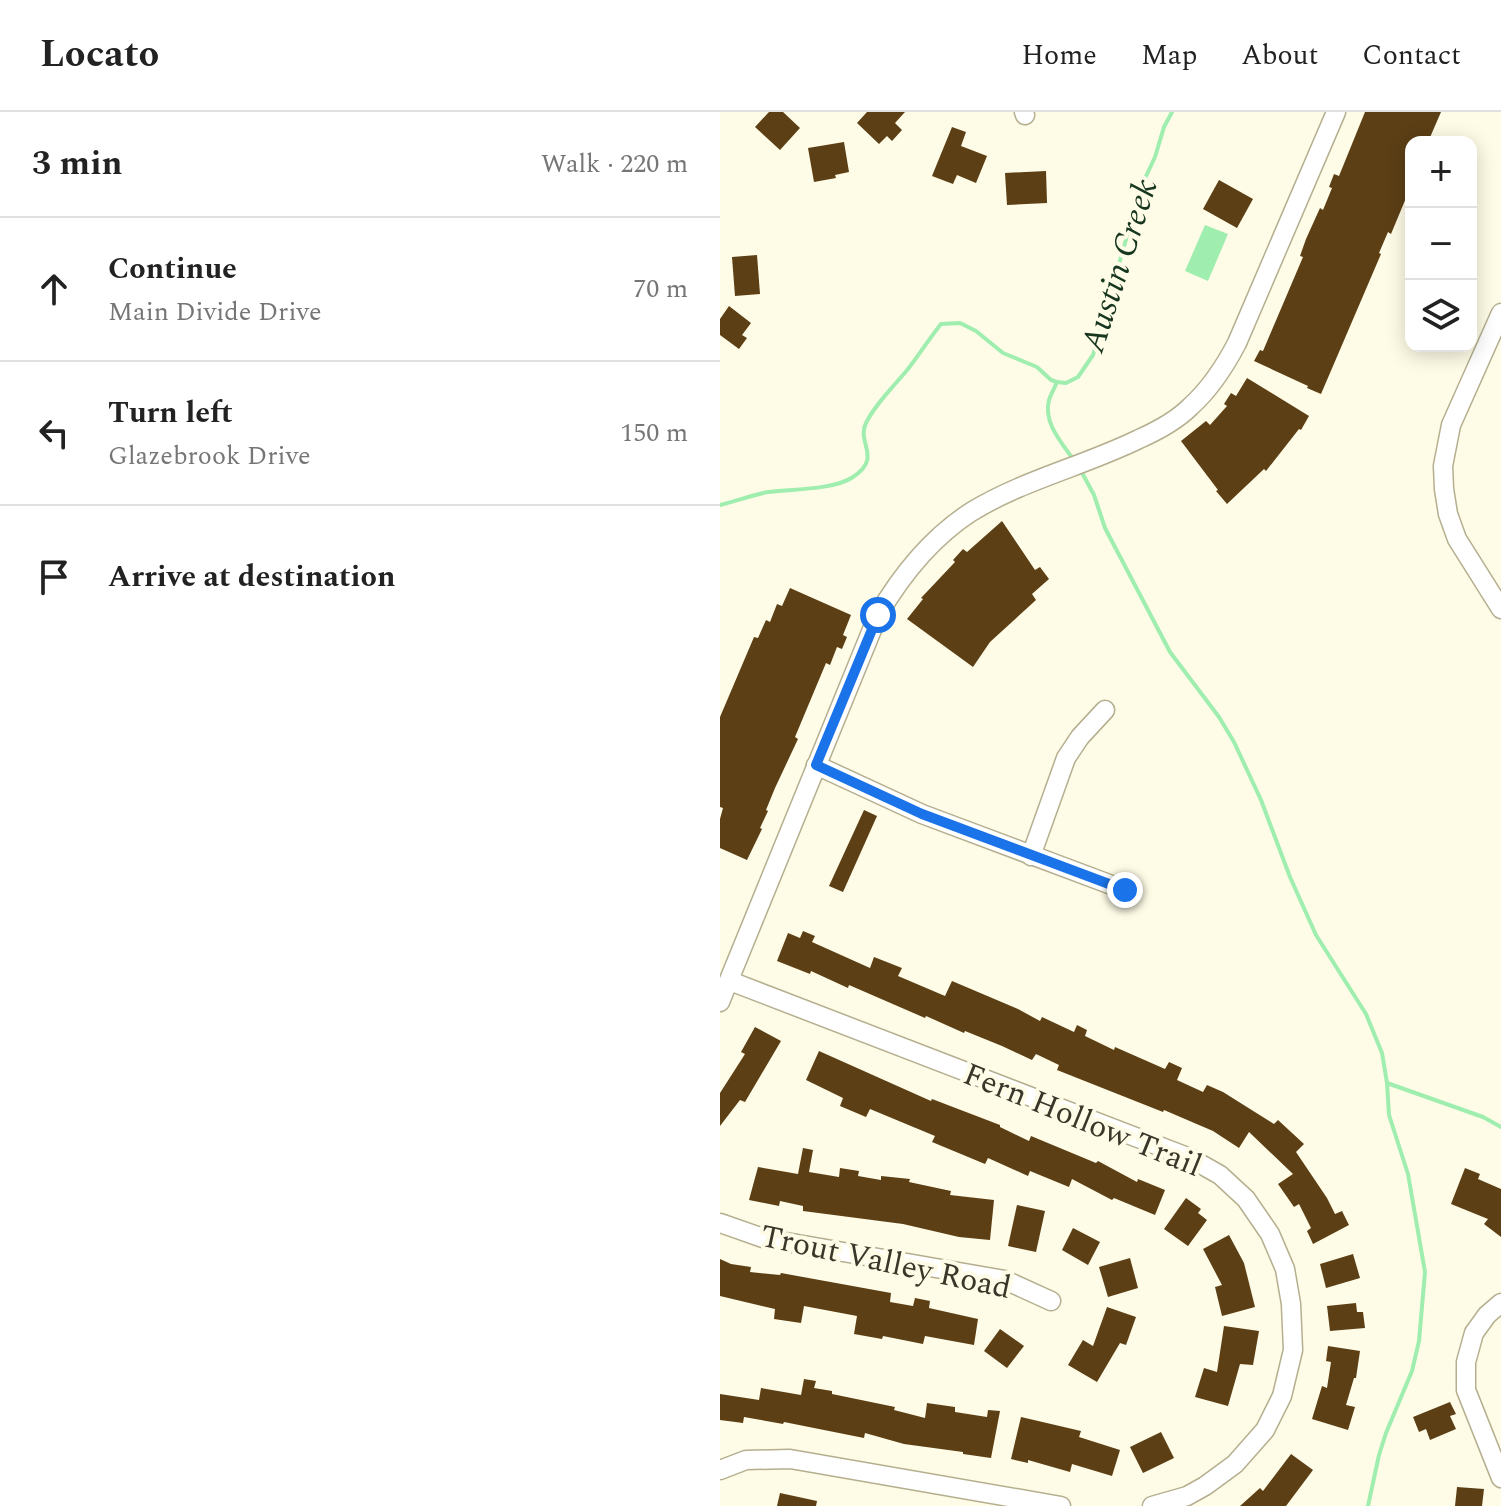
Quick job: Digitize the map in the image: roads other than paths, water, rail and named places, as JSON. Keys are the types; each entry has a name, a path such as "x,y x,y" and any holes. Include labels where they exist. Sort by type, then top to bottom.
{"street":[{"path":"720,1002 878,615 897,583 938,536 971,513 1010,491 1113,452 1160,429 1190,408 1212,383 1237,343 1336,112"},
{"path":"1501,313 1493,354 1451,425 1443,466 1448,514 1457,539 1501,609"},
{"path":"1031,856 1066,758 1105,710"},
{"path":"816,765 922,814 1125,890"},
{"name":"Fern Hollow Trail","path":"730,981 1190,1158 1220,1175 1246,1199 1270,1234 1285,1269 1291,1304 1293,1350 1282,1396 1265,1430 1235,1464 1205,1486 1191,1501 1152,1506"},
{"name":"Trout Valley Road","path":"720,1223 763,1238 1005,1280 1051,1301"},
{"path":"1501,1303 1474,1333 1466,1362 1466,1390 1501,1478"},
{"path":"720,1470 746,1460 790,1459 998,1501 1061,1506"}],"waterway":[{"name":"Austin Creek","path":"720,505 768,492 835,484 862,470 868,456 864,437 866,423 941,324 960,323 976,331 1003,353 1037,367 1051,380 1066,383 1078,377 1093,355 1141,187 1172,112"},
{"path":"1057,382 1049,400 1049,416 1054,431 1073,459"},
{"path":"1080,469 1094,495 1105,528 1170,652 1234,742 1316,935 1366,1014 1382,1053 1389,1115 1408,1174 1425,1272 1419,1341 1412,1371 1386,1433 1368,1506"},
{"path":"1387,1083 1483,1117 1501,1127"}]}
